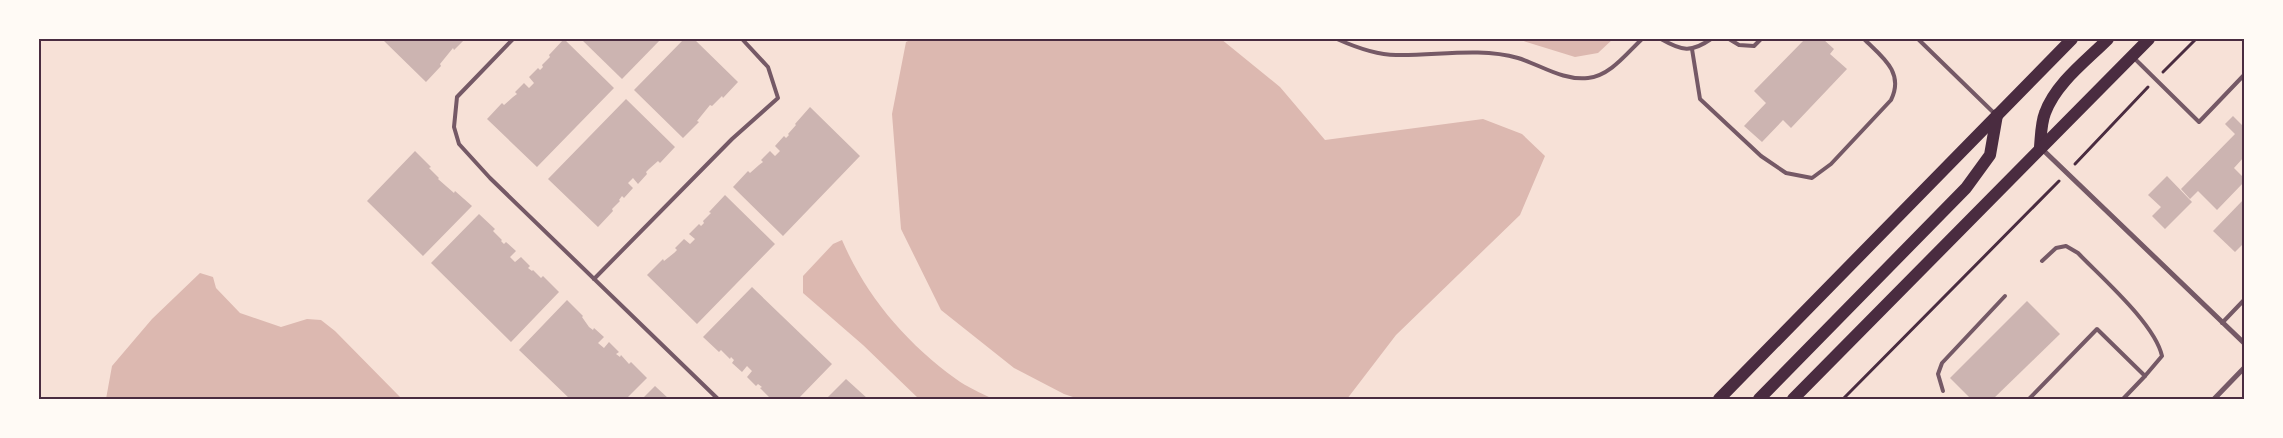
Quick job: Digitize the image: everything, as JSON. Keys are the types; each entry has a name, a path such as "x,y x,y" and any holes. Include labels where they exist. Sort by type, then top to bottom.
{"main road":[{"path":"1719,399 2072,39"},
{"path":"2040,147 2044,114 2050,100 2058,89 2108,39"},
{"path":"1793,399 2040,147 2149,39"},
{"path":"1759,399 1966,188 1990,155 1997,115"}],"street":[{"path":"2040,147 2244,343"},
{"path":"2214,399 2244,368"}],"lane":[{"path":"513,39 457,97 454,127 459,144 490,178 718,399"},
{"path":"594,279 732,139 778,98 768,67 742,39"},
{"path":"1337,39 1355,47 1394,55 1489,53 1517,58 1564,76 1588,78 1606,73 1642,39"},
{"path":"1662,39 1678,48 1692,50 1711,39"},
{"path":"1729,39 1739,45 1754,46 1761,39"},
{"path":"1692,50 1700,99 1760,156 1786,173 1812,178 1831,164 1891,100 1896,90 1895,76 1890,65 1864,39"},
{"path":"1918,39 1997,115"},
{"path":"2132,56 2199,122 2244,76"},
{"path":"2042,261 2056,248 2066,246 2078,253 2149,328 2159,343 2162,356 2122,399"},
{"path":"1943,391 1938,374 1942,363 2006,296"},
{"path":"2222,323 2244,300"},
{"path":"2030,399 2097,329 2145,376"}],"path":[{"path":"2167,68 2196,39"},
{"path":"2079,160 2148,87"},
{"path":"1843,399 2045,196"}],"shaded area":[{"path":"912,39 1221,39 1280,87 1325,140 1483,119 1522,134 1545,156 1520,215 1396,335 1347,399 1079,399 1064,394 1014,368 941,310 901,229 892,114 906,42"},
{"path":"1517,39 1613,39 1598,53 1575,57"},
{"path":"842,240 852,261 875,299 904,334 920,350 956,379 993,399 919,399 863,345 803,293 803,276 833,244"},
{"path":"200,273 213,277 216,288 240,313 281,327 307,319 321,320 335,331 402,399 106,399 112,366 152,319"}],"building":[{"path":"382,39 468,39 464,40 454,50 453,48 440,64 441,66 426,82"},
{"path":"564,39 614,88 537,167 487,119 502,103 504,105 517,94 515,92 524,83 529,88 534,83 529,77 538,68 540,70 543,67 542,65 550,57 549,55"},
{"path":"581,39 661,39 622,79"},
{"path":"684,39 694,39 738,82 723,98 722,96 712,106 710,105 697,121 699,122 683,138 634,90"},
{"path":"1805,39 1817,41 1823,39 1834,49 1830,54 1847,69 1791,128 1783,120 1762,142 1744,126 1766,103 1754,91"},
{"path":"626,99 675,147 660,163 658,161 646,172 647,174 638,184 633,178 628,183 633,188 624,198 622,196 612,209 613,211 598,227 548,179"},
{"path":"810,107 860,156 783,236 733,187 748,171 750,173 763,162 761,160 770,151 775,156 780,151 775,146 784,136 786,138 789,135 795,124"},
{"path":"2233,116 2244,127 2244,157 2234,168 2244,178 2244,182 2217,210 2198,191 2190,199 2181,189 2235,134 2225,124"},
{"path":"415,151 431,167 429,168 438,179 472,206 423,256 367,201"},
{"path":"2167,176 2192,202 2165,229 2152,216 2161,207 2148,195"},
{"path":"725,195 775,244 697,324 647,275 663,259 664,261 674,253 677,250 675,248 684,239 690,244 695,239 689,234 699,224 701,226 704,223 703,221 711,213 709,212"},
{"path":"2244,199 2244,243 2235,252 2213,231"},
{"path":"479,214 495,229 493,231 504,244 506,242 516,251 510,257 515,262 521,257 530,266 528,268 541,278 543,276 559,292 511,342 431,263"},
{"path":"752,287 832,364 798,399 767,399 769,397 760,388 762,387 758,384 756,386 747,377 752,371 747,366 742,372 732,363 734,360 731,357 730,359 721,350 719,352 703,337"},
{"path":"567,300 583,316 589,327 593,330 594,328 604,337 598,343 604,348 609,342 619,352 616,354 620,357 621,355 629,364 631,362 647,378 626,399 570,399 519,350"},
{"path":"2027,301 2060,334 1993,399 1971,399 1950,378"},
{"path":"846,379 868,399 826,399"},
{"path":"655,386 669,399 642,399"}]}
